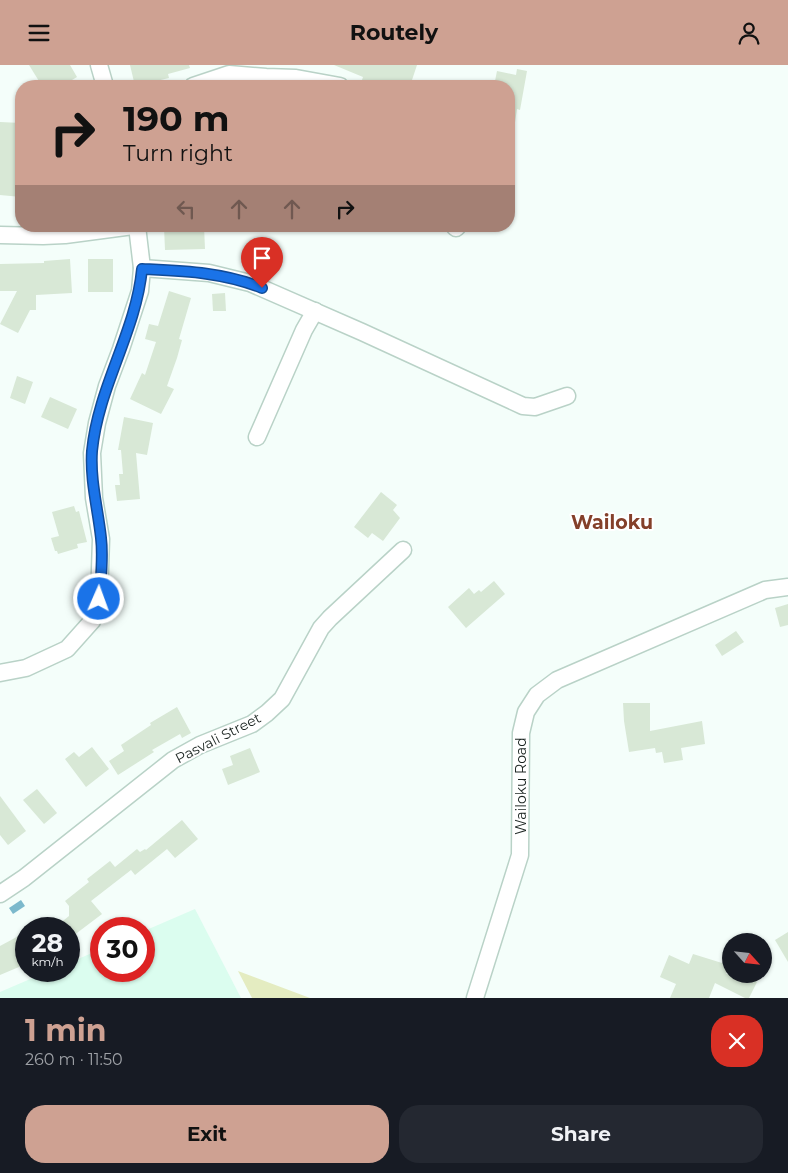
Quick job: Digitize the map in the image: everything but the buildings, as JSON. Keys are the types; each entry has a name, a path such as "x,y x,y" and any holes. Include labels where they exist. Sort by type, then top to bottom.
{"street":[{"path":"99,65 103,80"},
{"path":"211,80 229,74 307,80"},
{"path":"0,235 43,236 88,232"},
{"path":"0,673 26,668 67,649 92,621 100,590 101,539 94,498 92,453 97,423 107,386 140,291 142,269 136,232"},
{"path":"142,269 209,273 250,283 514,403 535,407 567,396"},
{"path":"257,437 304,330 315,311"},
{"name":"Pasvali Street","path":"0,894 24,878 173,760 200,745 252,724 267,713 282,699 321,628 403,550"},
{"name":"Wailoku Road","path":"475,998 520,855 521,733 526,712 537,695 557,680 765,590 788,587"}],"shaded area":[{"path":"195,909 241,998 0,998 0,992 23,982 80,982 80,958 90,954 90,982 155,982 155,926"},
{"path":"238,971 310,998 252,998"}],"water":[{"path":"21,900 25,906 13,914 9,908"}],"district":[{"name":"Wailoku","path":"612,522"}],"route":[{"path":"99,599 101,539 94,498 92,453 97,423 107,386 140,291 142,269 209,273 238,279 262,288"}]}
